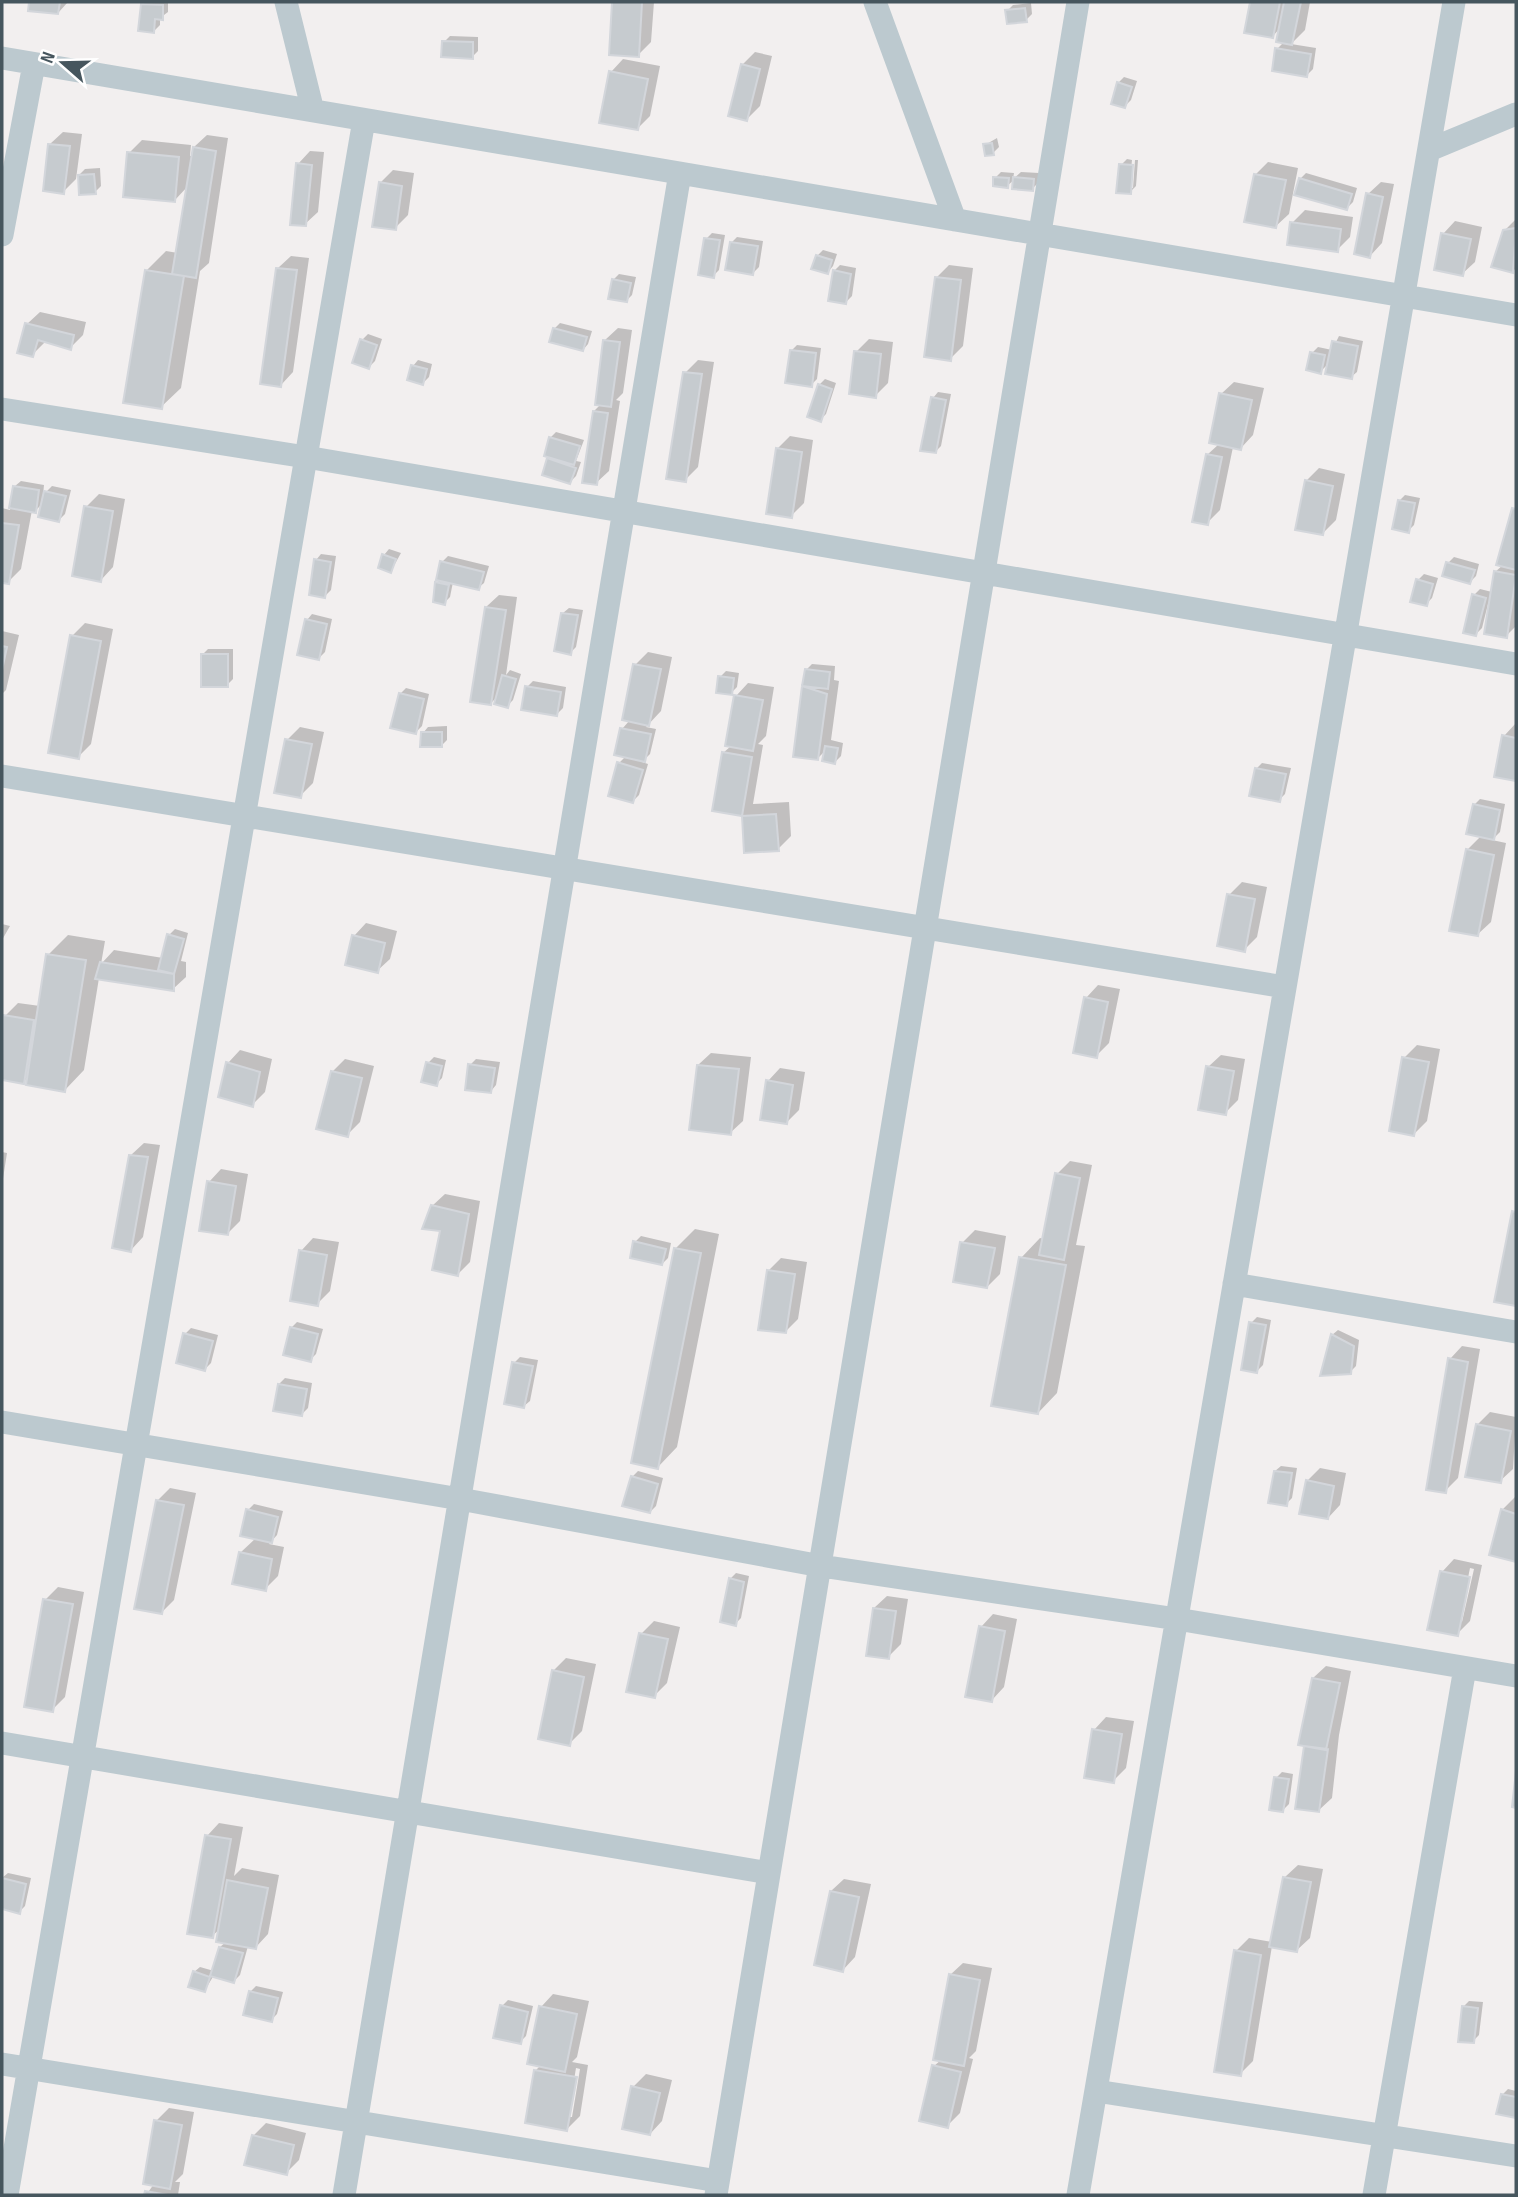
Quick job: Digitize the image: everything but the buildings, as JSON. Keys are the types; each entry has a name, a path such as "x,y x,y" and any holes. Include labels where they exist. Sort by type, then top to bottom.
{"street":[{"path":"286,2 313,111"},
{"path":"875,2 956,220"},
{"path":"2,2064 356,2122 717,2188 1078,2"},
{"path":"1078,2195 1454,2"},
{"path":"2,58 1516,315"},
{"path":"2,235 34,64"},
{"path":"1429,150 1516,114"},
{"path":"7,2195 364,120"},
{"path":"344,2195 680,173"},
{"path":"2,409 306,457 1516,664"},
{"path":"2,776 1285,987"},
{"path":"1234,1284 1516,1332"},
{"path":"2,1422 460,1499 821,1566 1177,1619 1516,1676"},
{"path":"1374,2195 1465,1668"},
{"path":"2,1743 769,1873"},
{"path":"1096,2091 1516,2156"}]}
